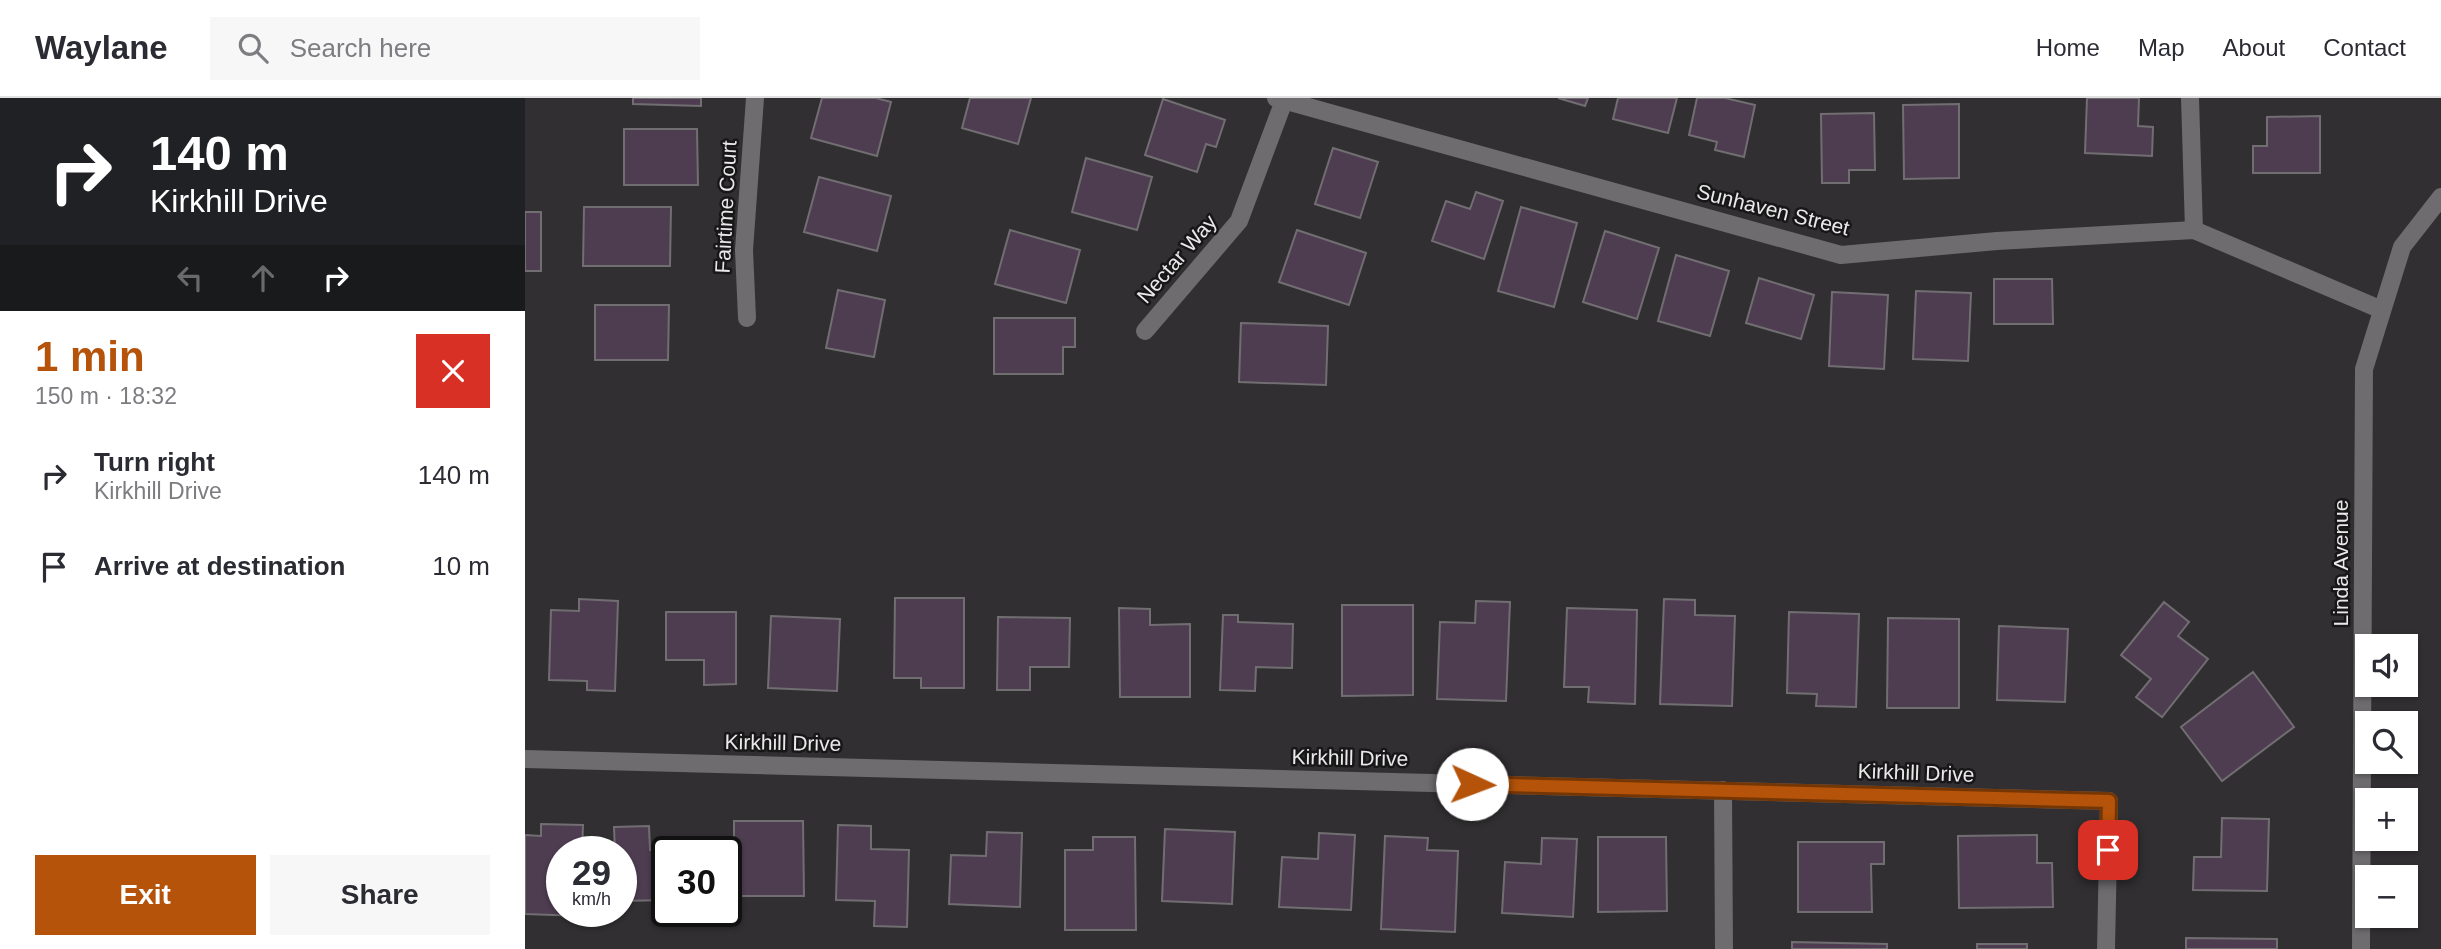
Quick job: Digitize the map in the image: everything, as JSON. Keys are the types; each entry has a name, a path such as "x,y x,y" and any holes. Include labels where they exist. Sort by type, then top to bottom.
{"street":[{"name":"Fairtime Court","path":"747,318 744,250 755,98"},
{"path":"2190,98 2195,230"},
{"name":"Sunhaven Street","path":"1282,99 1840,254 1997,241 2195,230 2382,310"},
{"name":"Nectar Way","path":"1145,331 1239,221 1282,99"},
{"name":"Linda Avenue","path":"2361,949 2364,369 2402,247 2441,197"},
{"name":"Kirkhill Drive","path":"525,759 2109,801 2106,949"},
{"path":"1723,790 1724,949"}],"building":[{"path":"633,98 701,98 701,106 633,104"},
{"path":"822,98 876,98 891,102 877,156 811,138"},
{"path":"970,98 1031,98 1018,144 962,128"},
{"path":"1558,98 1588,98 1585,106"},
{"path":"1618,98 1677,98 1668,133 1613,119"},
{"path":"1697,98 1725,98 1755,105 1744,157 1715,150 1717,142 1689,135"},
{"path":"2087,98 2139,98 2138,126 2153,127 2152,156 2085,153"},
{"path":"1163,99 1225,120 1216,147 1206,144 1197,172 1145,155"},
{"path":"1959,104 1959,178 1904,179 1903,105"},
{"path":"1874,113 1875,170 1849,170 1849,183 1822,183 1821,114"},
{"path":"2320,116 2320,173 2253,173 2253,146 2267,146 2267,117"},
{"path":"624,129 697,129 698,185 624,185"},
{"path":"1333,148 1378,162 1360,218 1315,204"},
{"path":"1086,158 1152,177 1137,230 1072,212"},
{"path":"819,177 891,196 877,251 804,232"},
{"path":"1476,192 1503,201 1484,259 1432,241 1446,201 1470,209"},
{"path":"584,207 671,207 670,266 583,266"},
{"path":"1521,207 1577,223 1554,307 1498,291"},
{"path":"525,212 541,212 541,271 525,271"},
{"path":"1010,230 1080,250 1066,303 995,284"},
{"path":"1297,230 1366,253 1349,305 1279,282"},
{"path":"1605,231 1659,248 1637,319 1583,302"},
{"path":"1676,255 1729,271 1710,336 1658,321"},
{"path":"1759,278 1814,295 1801,339 1746,323"},
{"path":"1994,279 2052,279 2053,324 1994,324"},
{"path":"838,290 885,300 874,357 826,348"},
{"path":"1916,291 1971,293 1968,361 1913,359"},
{"path":"1832,292 1888,295 1884,369 1829,366"},
{"path":"595,305 669,305 668,360 595,360"},
{"path":"994,318 1075,318 1075,347 1063,347 1063,374 994,374"},
{"path":"1241,323 1328,326 1326,385 1239,382"},
{"path":"895,598 964,598 964,688 921,688 921,678 894,678"},
{"path":"579,599 618,601 615,691 587,690 587,681 549,680 551,610 579,611"},
{"path":"1664,599 1695,600 1695,615 1735,616 1732,706 1660,704"},
{"path":"1476,601 1510,602 1506,701 1437,699 1440,622 1475,623"},
{"path":"2164,602 2189,622 2178,636 2208,659 2162,717 2136,697 2151,679 2121,655"},
{"path":"1342,605 1413,605 1413,695 1342,696"},
{"path":"1119,608 1150,609 1150,625 1190,624 1190,697 1120,697"},
{"path":"1567,608 1637,610 1635,704 1588,702 1589,687 1564,687"},
{"path":"666,612 736,612 736,684 704,685 704,660 666,660"},
{"path":"1789,612 1859,614 1856,707 1816,706 1817,694 1787,693"},
{"path":"1223,615 1238,615 1238,622 1293,624 1292,668 1256,667 1255,691 1220,690"},
{"path":"771,616 840,619 837,691 768,688"},
{"path":"998,617 1070,618 1069,667 1030,667 1030,690 997,690"},
{"path":"1888,618 1959,619 1959,708 1887,708"},
{"path":"1999,626 2068,629 2065,702 1997,700"},
{"path":"2253,672 2294,727 2222,781 2181,727"},
{"path":"2222,818 2269,819 2267,891 2193,890 2194,857 2221,857"},
{"path":"734,821 803,821 804,896 742,896 742,836 734,836"},
{"path":"541,824 583,825 583,836 546,836 546,915 525,914 525,835 541,836"},
{"path":"838,825 871,826 871,849 909,850 907,927 874,926 875,901 836,900"},
{"path":"649,826 651,900 637,901 637,836 614,836 614,827"},
{"path":"1165,829 1235,832 1232,904 1162,901"},
{"path":"987,832 1022,833 1020,907 949,904 951,855 986,856"},
{"path":"1319,833 1355,835 1351,910 1279,907 1282,857 1318,859"},
{"path":"2037,835 2037,863 2052,863 2053,907 1959,908 1958,836"},
{"path":"1385,836 1428,838 1427,850 1458,851 1455,932 1381,929"},
{"path":"1093,837 1135,837 1136,930 1065,930 1065,850 1093,850"},
{"path":"1598,837 1666,837 1667,911 1598,912"},
{"path":"1542,838 1577,839 1573,917 1502,913 1505,862 1541,864"},
{"path":"1798,842 1884,842 1884,864 1871,864 1872,912 1798,912"},
{"path":"2186,938 2277,939 2277,949 2186,949"},
{"path":"1792,942 1887,944 1887,949 1792,949"},
{"path":"1977,944 2027,944 2027,949 1977,949"}],"route":[{"path":"1472,784 2109,801 2108,850"}]}
